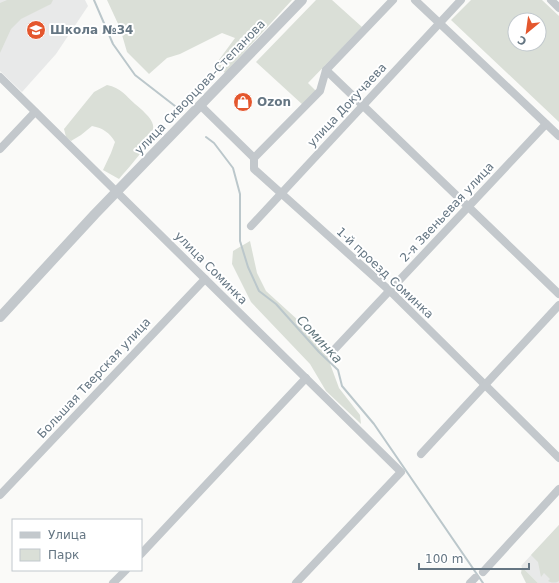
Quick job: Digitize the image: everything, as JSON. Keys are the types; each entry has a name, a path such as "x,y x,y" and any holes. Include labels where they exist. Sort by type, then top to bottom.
{"street":[{"name":"улица Скворцова-Степанова","path":"0,317 117,192 302,0"},
{"path":"254,158 320,91 326,70 393,0"},
{"path":"415,0 559,136"},
{"name":"улица Докучаева","path":"251,226 461,0"},
{"path":"551,0 559,8"},
{"path":"326,70 559,294"},
{"name":"улица Соминка","path":"0,77 401,472 296,583"},
{"name":"1-й проезд Соминка","path":"200,105 254,158 254,169 390,291 559,458"},
{"path":"0,149 35,112"},
{"name":"2-я Звеньевая улица","path":"332,352 546,124"},
{"name":"Большая Тверская улица","path":"0,495 205,279"},
{"path":"421,454 559,305"},
{"path":"142,553 306,378"},
{"path":"483,572 559,489"},
{"path":"113,583 125,571"}],"shaded area":[{"name":"Школа №34","path":"0,0 85,0 88,6 56,54 22,92 0,71"},
{"path":"559,525 559,583 538,583 521,566"}],"green space":[{"path":"7,0 53,0 51,4 21,19 11,29 0,53 0,3"},
{"path":"107,0 292,0 225,73 216,64 235,38 222,33 180,54 167,58 149,74 127,52 120,28"},
{"path":"316,0 332,0 362,27 308,83 316,91 303,105 256,62"},
{"path":"471,0 542,0 559,16 559,122 451,20"},
{"path":"107,85 122,92 146,113 153,125 153,131 146,145 135,161 119,179 103,170 115,142 111,136 100,128 92,126 71,141 66,137 64,129 94,92"},
{"path":"250,241 257,273 266,291 299,321 325,350 339,388 360,415 361,424 326,391 310,364 251,302 232,264 233,251"},
{"path":"559,525 559,581 552,582 548,581 550,579 544,573 541,577 538,562 531,555"},
{"path":"522,567 538,583 526,583 521,573"}],"waterway":[{"name":"Соминка","path":"94,0 113,44 135,75 175,106"},
{"name":"Соминка","path":"206,137 214,143 233,168 240,194 240,241 248,267 259,291 276,304 319,352 338,370 342,386 374,424 483,583"}],"place":[{"name":"Школа №34","path":"36,30"},
{"name":"Ozon","path":"243,102"}]}
